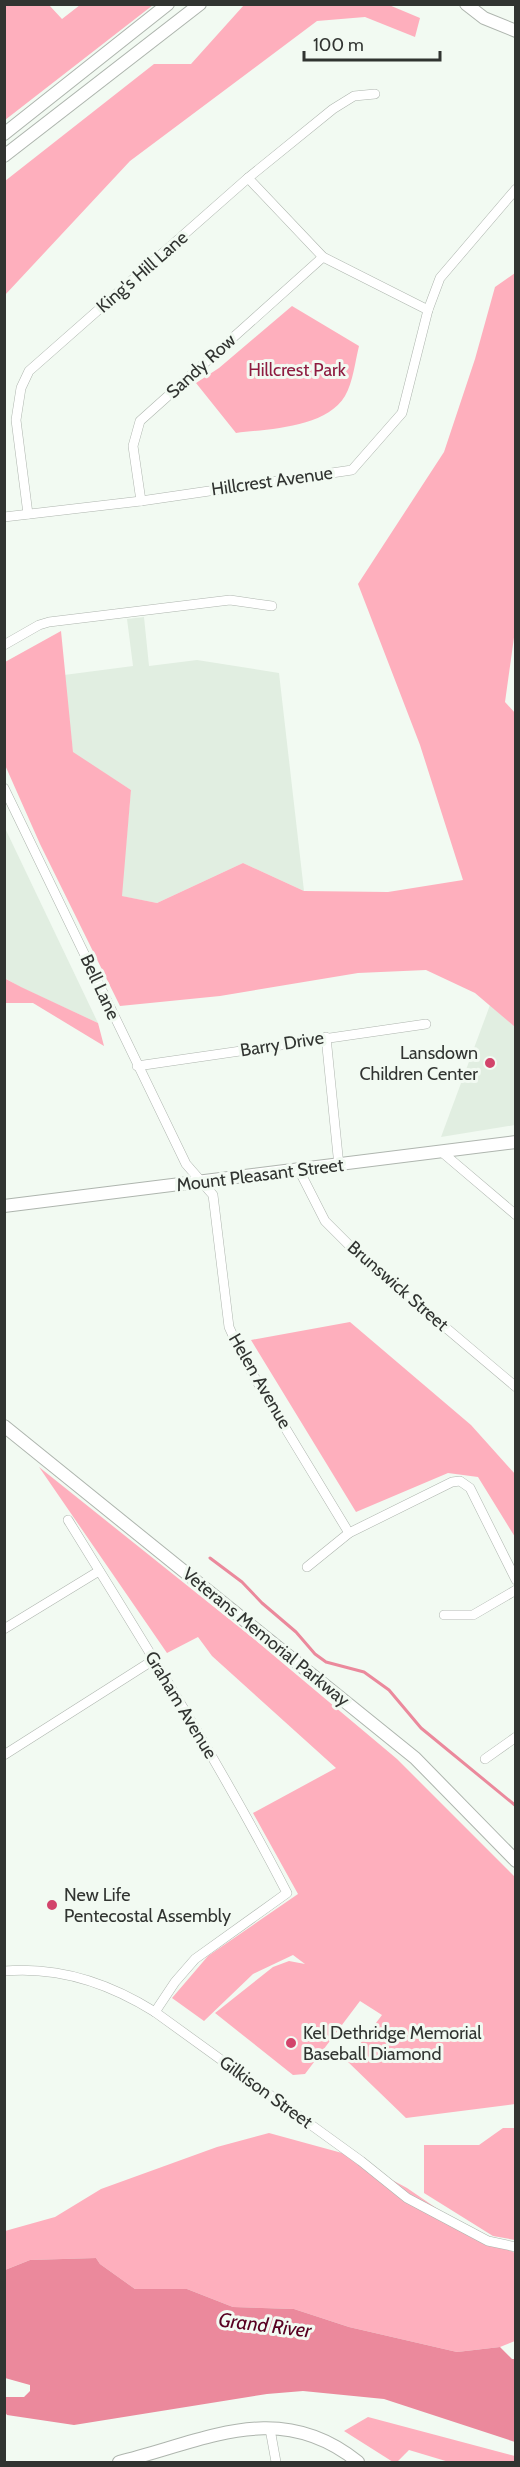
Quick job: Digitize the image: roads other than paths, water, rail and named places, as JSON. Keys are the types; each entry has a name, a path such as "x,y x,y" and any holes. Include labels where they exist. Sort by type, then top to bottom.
{"main road":[{"path":"4,134 168,4"},
{"path":"4,156 200,4"},
{"path":"466,4 484,18 516,31"},
{"name":"Mount Pleasant Street","path":"4,1206 339,1166 516,1142"},
{"name":"Veterans Memorial Parkway","path":"4,1426 415,1758 516,1862"},
{"path":"119,2463 151,2458 231,2431 255,2427 308,2434 324,2439 358,2463"}],"street":[{"name":"King's Hill Lane","path":"28,514 16,420 21,388 29,371 248,178 333,109 354,96 375,94"},
{"path":"248,178 323,257 428,310"},
{"name":"Hillcrest Avenue","path":"4,517 141,501 352,470 402,413 428,310 440,278 516,189"},
{"name":"Sandy Row","path":"141,501 133,446 140,421 323,257"},
{"path":"4,645 39,625 49,622 230,600 272,606"},
{"name":"Bell Lane","path":"4,788 186,1164 202,1181"},
{"name":"Barry Drive","path":"137,1066 426,1024"},
{"path":"326,1037 339,1166"},
{"path":"443,1153 516,1215"},
{"name":"Brunswick Street","path":"299,1170 325,1221 355,1251 516,1387"},
{"name":"Helen Avenue","path":"202,1181 213,1195 229,1327 244,1360 349,1533"},
{"path":"307,1567 349,1533 452,1482 460,1481 470,1488 513,1564 516,1580"},
{"name":"Graham Avenue","path":"68,1520 155,1659 244,1811 287,1893 195,1959 175,1982 155,2012"},
{"path":"4,1629 99,1571"},
{"path":"444,1615 473,1615 516,1590"},
{"path":"4,1755 155,1659"},
{"path":"485,1759 516,1737"},
{"name":"Gilkison Street","path":"4,1971 45,1971 84,1978 110,1987 155,2012 361,2161 407,2198 488,2241 516,2247"},
{"path":"270,2429 276,2463"}],"water":[{"name":"Grand River","path":"96,2258 100,2264 135,2289 187,2289 233,2307 294,2309 349,2327 457,2352 500,2347 512,2359 515,2359 515,2442 384,2399 303,2391 267,2394 74,2425 7,2415 5,2397 24,2397 30,2391 30,2385 5,2378 5,2270 30,2260"}],"waterway":[{"path":"210,1558 242,1582 262,1603 296,1632 315,1654 326,1662 364,1672 389,1690 421,1728 516,1806"}],"place":[{"name":"Lansdown Children Center","path":"490,1063"},
{"name":"New Life Pentecostal Assembly","path":"52,1905"},
{"name":"Kel Dethridge Memorial Baseball Diamond","path":"291,2043"}],"park label":[{"name":"Hillcrest Park","path":"297,370"}]}
